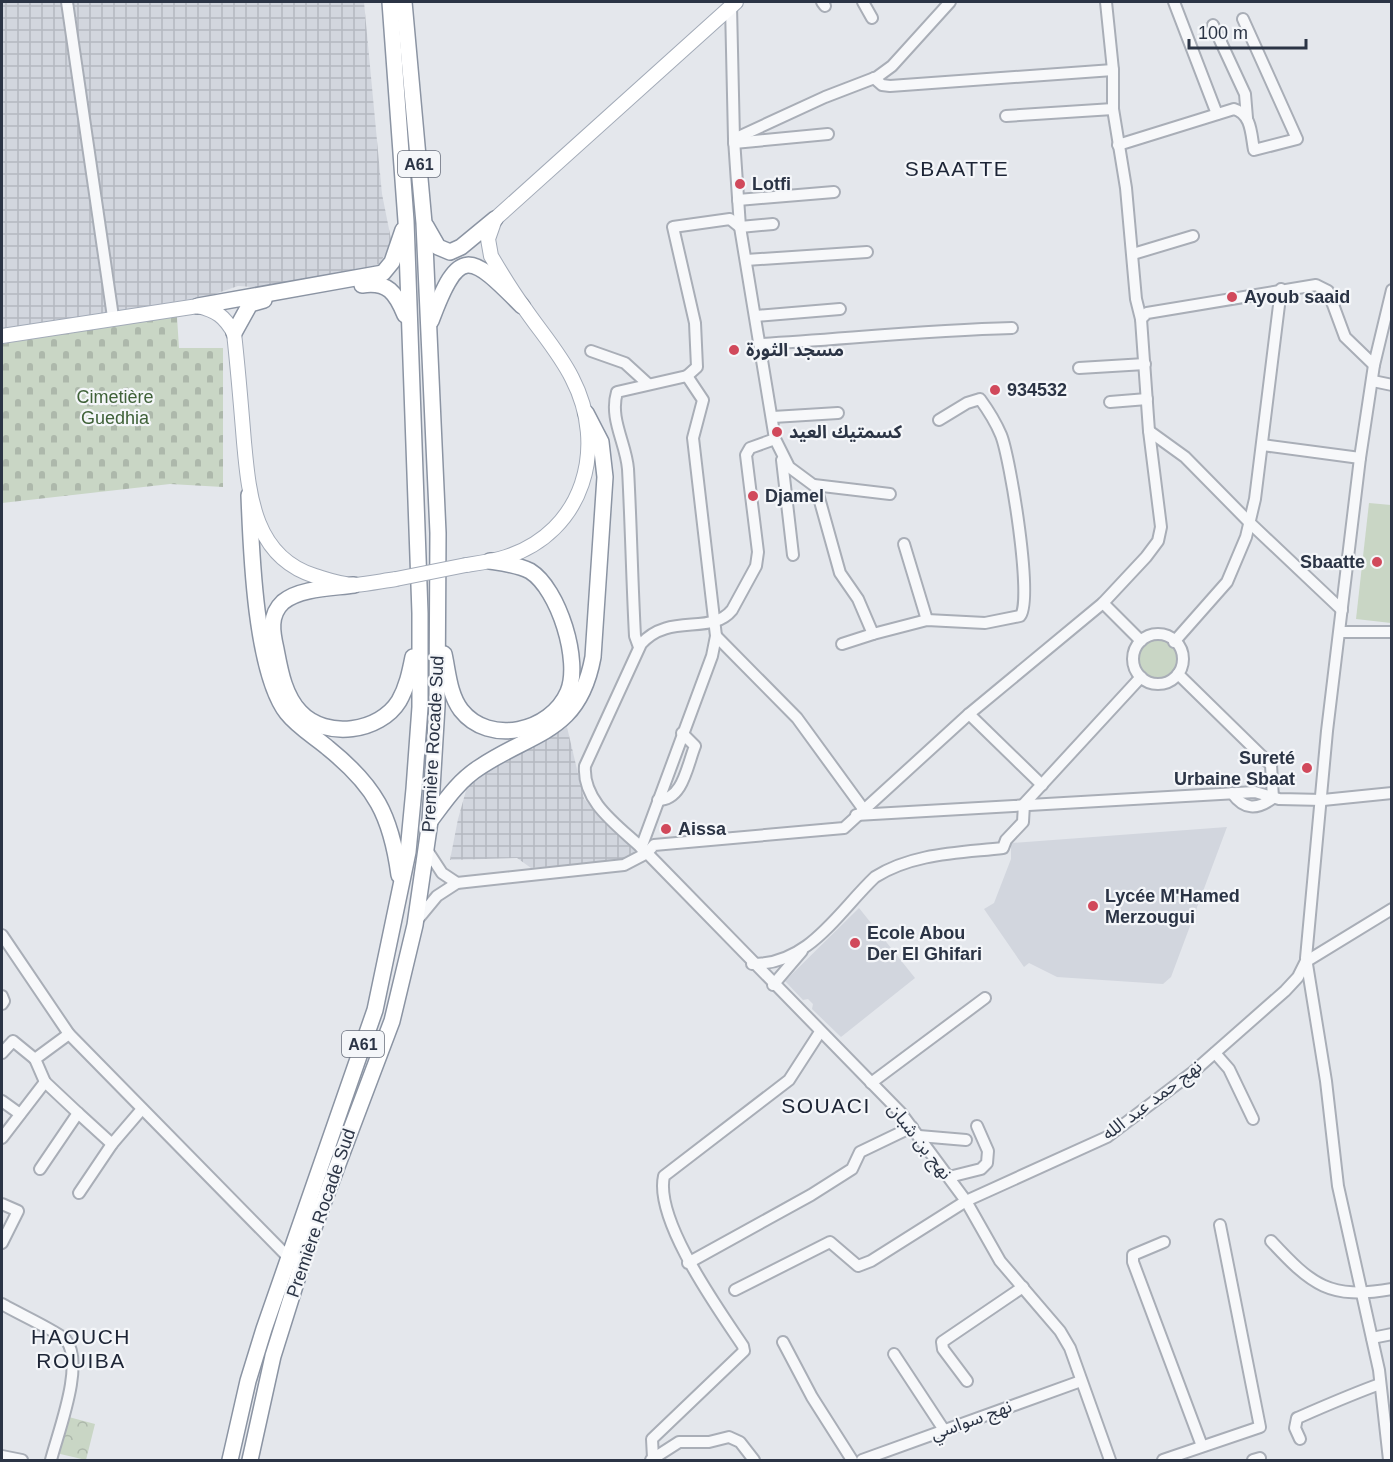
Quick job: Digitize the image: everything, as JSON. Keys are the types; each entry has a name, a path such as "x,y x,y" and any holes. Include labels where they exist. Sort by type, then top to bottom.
{"highway":[{"name":"Première Rocade Sud","path":"230,1461 248,1382 288,1257 375,1010 408,852 420,707 420,613 406,221 390,2"},
{"name":"Première Rocade Sud","path":"250,1461 273,1356 310,1238 392,1020 416,925 427,850 437,725 438,533 424,223 404,2"},
{"path":"424,223 438,247 450,252 495,219"},
{"path":"198,306 383,273 392,262 406,221"},
{"path":"428,326 446,283 458,268 465,266 483,268 522,306"},
{"path":"234,333 250,304 374,284 387,286 398,296 409,326"},
{"path":"430,821 467,776 492,759 547,732 562,720 578,701 589,680 593,657 605,477 601,442 586,413"},
{"path":"249,495 256,596 267,661 275,689 287,713 346,762 377,798 391,832 401,890"},
{"path":"439,633 453,695 462,711 478,725 496,731 528,728 559,708 569,691 572,676 568,637 559,612 550,594 530,572 490,561"},
{"path":"354,585 291,597 283,603 273,620 272,629 281,674 290,698 300,712 322,726 335,729 370,725 385,717 399,702 410,676 420,613"}],"main road":[{"path":"2,336 113,317 198,306 217,311 225,318 234,333 249,495 260,530 276,553 305,573 336,583 354,585 508,557 553,531 575,505 583,487 589,458 590,436 586,413 573,378 522,306 491,256 488,238 495,219 734,4"}],"street":[{"path":"67,2 113,317"},
{"path":"863,2 872,18"},
{"path":"734,141 825,97 874,78 892,66 950,2"},
{"path":"416,925 428,904 457,883 624,865 654,845 834,831 844,828 969,714 1103,603 1158,541 1160,517 1149,431 1141,319 1136,299 1133,254 1113,109 1113,70 1106,2"},
{"path":"1174,2 1217,114"},
{"path":"734,4 734,141 740,227 775,439 789,467 814,485 819,495 840,573 858,599 873,634"},
{"path":"1213,26 1245,94 1247,118 1254,150 1297,139 1243,19"},
{"path":"874,78 882,85 890,86 1113,70"},
{"path":"1006,117 1113,109"},
{"path":"1118,145 1234,109 1242,111 1247,118"},
{"path":"734,141 828,134"},
{"path":"738,200 834,192"},
{"path":"639,647 635,636 628,466 617,427 615,398 617,392 687,376 697,368 695,323 673,227 730,219 740,227 773,224"},
{"path":"1133,254 1193,236"},
{"path":"746,260 867,252"},
{"path":"1141,319 1147,313 1316,285 1328,291 1345,337 1374,365"},
{"path":"1174,642 1227,582 1250,523 1281,290"},
{"path":"1389,1461 1387,1396 1380,1384 1338,1186 1326,1081 1307,959 1323,800 1327,731 1360,458 1374,365 1392,290"},
{"path":"756,316 840,309"},
{"path":"761,344 849,339 881,334 1012,328"},
{"path":"591,351 625,363 648,384"},
{"path":"1079,368 1145,364"},
{"path":"644,851 658,800 712,656 716,636 693,438 703,400 696,385 687,376"},
{"path":"1373,381 1392,385"},
{"path":"842,644 927,620 998,622 1020,616 1026,606 1024,566 1008,456 1002,435 980,399 967,403 939,420"},
{"path":"1110,402 1147,399"},
{"path":"773,417 838,414"},
{"path":"1149,431 1185,457 1250,523 1342,610"},
{"path":"639,647 651,632 663,627 715,621 727,616 732,610 756,566 758,542 746,455 750,448 775,439"},
{"path":"1262,445 1360,458"},
{"path":"782,455 793,555"},
{"path":"814,485 890,494"},
{"path":"904,544 927,620"},
{"path":"1103,603 1141,641"},
{"path":"1340,632 1392,632"},
{"path":"1153,634 1161,634 1170,637 1174,642 1181,650 1183,658 1178,674 1164,683 1154,684 1141,677 1135,668 1133,659 1141,641 1153,634"},
{"path":"716,636 797,718 862,812"},
{"name":"نهج بن شبان","path":"639,647 585,766 584,782 590,798 912,1127 966,1201 1000,1261 1060,1331 1110,1460"},
{"path":"1178,674 1271,765 1273,798"},
{"path":"773,985 860,891 888,868 931,856 1003,848 1006,840 1023,822 1024,804 1141,677"},
{"path":"969,714 1042,785"},
{"path":"658,800 666,800 678,792 695,746 682,733"},
{"path":"862,812 1255,792 1273,798 1323,800 1392,793"},
{"path":"427,850 435,866 457,883"},
{"path":"1307,959 1392,909"},
{"path":"2,935 69,1034 288,1257"},
{"path":"752,964 772,963 804,949"},
{"name":"نهج حمد عبد الله","path":"735,1290 830,1242 858,1266 919,1233 966,1201 1107,1137 1215,1053 1285,991 1304,967 1307,959"},
{"path":"2,996 4,1000 2,1004"},
{"path":"871,1083 985,998"},
{"path":"652,1459 652,1439 716,1376 743,1355 744,1351 743,1346 688,1263 663,1194 664,1176 789,1080 820,1032"},
{"path":"35,1059 69,1034"},
{"path":"2,1053 13,1041 35,1059 45,1082 112,1143"},
{"path":"1215,1053 1229,1069 1252,1119"},
{"path":"2,1138 45,1082"},
{"path":"2,1101 20,1114"},
{"path":"80,1193 112,1143 142,1109"},
{"path":"40,1169 78,1113"},
{"path":"949,1177 981,1169 987,1163 988,1151 977,1126"},
{"path":"688,1263 811,1196 852,1169 860,1152 912,1127"},
{"path":"919,1136 966,1140"},
{"path":"2,1203 18,1211 2,1243"},
{"path":"1164,1461 1260,1427 1261,1422 1220,1225"},
{"path":"1271,1241 1310,1280 1328,1287 1361,1294 1392,1289"},
{"path":"1164,1242 1133,1255 1133,1262 1202,1446"},
{"path":"967,1381 943,1349 942,1342 1023,1287"},
{"path":"2,1304 65,1339 74,1358 72,1379 51,1461"},
{"path":"1372,1338 1392,1334"},
{"path":"783,1342 812,1397 852,1461"},
{"path":"894,1354 944,1430"},
{"path":"1378,1370 1392,1367"},
{"name":"نهج سواسي","path":"862,1461 1081,1381"},
{"path":"1300,1439 1295,1428 1297,1418 1336,1403 1348,1395 1380,1384"},
{"path":"652,1459 679,1442 709,1442 729,1437 740,1442 754,1461"},
{"path":"2,1456 22,1461"}],"shaded area":[{"path":"2,2 364,2 382,194 392,244 379,264 357,274 269,288 238,286 209,296 2,330"},
{"path":"567,727 584,799 634,849 634,860 531,868 517,858 450,860 469,780"},
{"name":"Lycée M'Hamed Merzougui","path":"1227,827 1171,977 1163,984 1057,977 1029,963 1024,967 984,909 994,903 1011,859 1011,843"},
{"name":"Ecole Abou Der El Ghifari","path":"859,908 915,978 841,1037 812,1009 813,1004 808,999 803,1000 785,981"}],"green space":[{"name":"Cimetière Guedhia","path":"177,317 179,348 223,348 223,487 170,484 2,503 2,344 118,323"},
{"name":"Sbaatte","path":"1369,503 1391,505 1391,623 1356,619"},
{"path":"1158,639 1172,645 1178,659 1172,673 1158,679 1144,673 1138,659 1144,645"},
{"path":"65,1416 95,1424 86,1460 56,1453"}],"place":[{"name":"Lotfi","path":"740,184"},
{"name":"Ayoub saaid","path":"1232,297"},
{"name":"مسجد الثورة","path":"734,350"},
{"name":"934532","path":"995,390"},
{"name":"كسمتيك العيد","path":"777,432"},
{"name":"Djamel","path":"753,496"},
{"name":"Sbaatte","path":"1377,562"},
{"name":"Sureté Urbaine Sbaat","path":"1307,768"},
{"name":"Aissa","path":"666,829"},
{"name":"Lycée M'Hamed Merzougui","path":"1093,906"},
{"name":"Ecole Abou Der El Ghifari","path":"855,943"}],"district":[{"name":"SBAATTE","path":"957,169"},
{"name":"SOUACI","path":"826,1106"},
{"name":"HAOUCH ROUIBA","path":"81,1349"}]}
